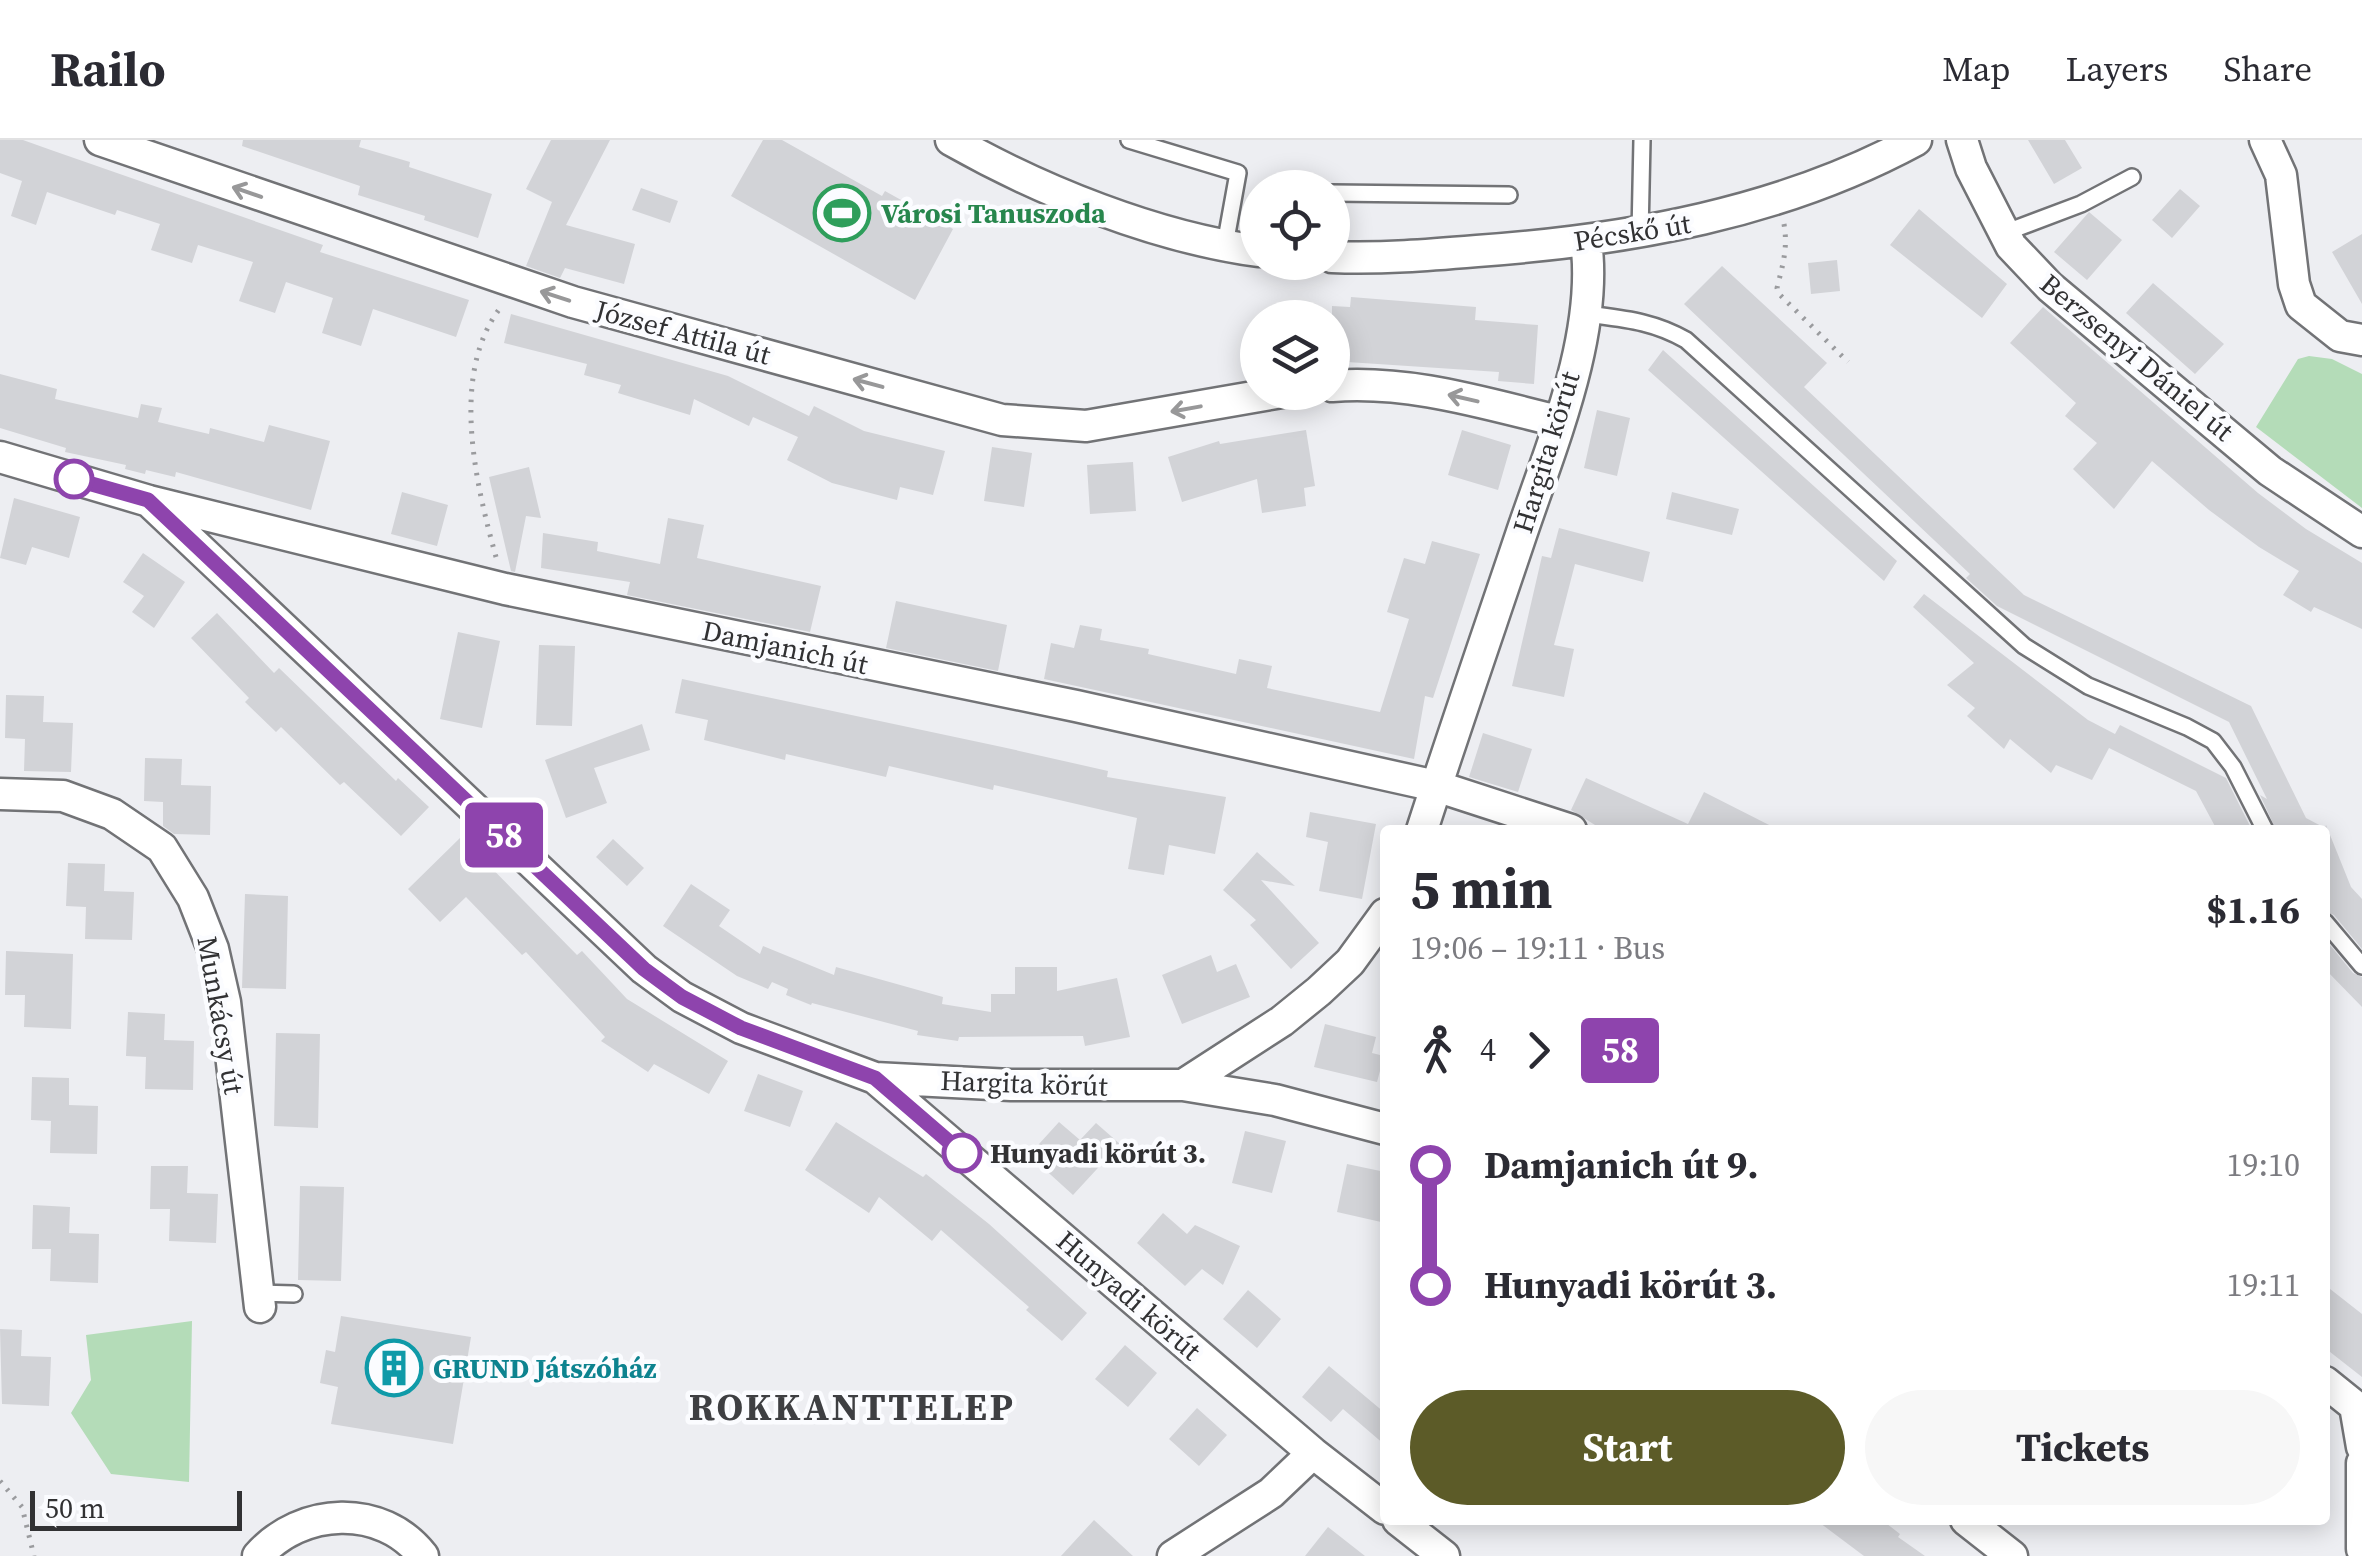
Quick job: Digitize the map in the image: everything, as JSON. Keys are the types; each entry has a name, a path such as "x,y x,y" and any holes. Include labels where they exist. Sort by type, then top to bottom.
{"street":[{"name":"József Attila út","path":"100,140 519,284 1024,424 1086,426 1240,400"},
{"path":"951,140 1078,200 1151,226 1240,248"},
{"name":"Pécskő út","path":"1350,257 1428,255 1640,234 1780,196 1916,140"},
{"name":"Berzsenyi Dániel út","path":"1962,140 1977,180 2011,246 2050,287 2270,471 2362,532"},
{"path":"2265,140 2280,175 2294,284 2300,301 2340,336 2362,340"},
{"name":"Hargita körút","path":"1424,825 1558,421 1587,314 1590,280 1586,241"},
{"path":"1350,386 1416,388 1558,421"},
{"name":"Damjanich út","path":"0,457 148,500 505,589 1076,706 1436,786 1555,825"},
{"name":"Hargita körút","path":"148,500 644,969 682,997 741,1028 875,1078 1073,1086 1184,1085 1275,1100 1380,1128"},
{"name":"Munkácsy út","path":"0,794 63,796 112,814 162,848 192,898 213,949 225,1002 259,1300"},
{"path":"1184,1085 1319,991 1350,962 1380,921"},
{"name":"Hunyadi körút","path":"875,1078 1380,1506"},
{"path":"2330,1386 2355,1406 2362,1447"},
{"path":"1173,1556 1271,1493 1314,1453"},
{"path":"2362,1463 2362,1549"},
{"path":"258,1556 288,1530 313,1521 339,1518 362,1519 384,1526 412,1542 424,1556"},
{"path":"1404,1525 1444,1556"},
{"path":"1972,1525 2012,1556"}],"lane":[{"path":"1129,140 1238,173 1224,245"},
{"path":"1640,234 1642,140"},
{"path":"2004,233 2081,204 2132,177"},
{"path":"1350,193 1509,196"},
{"path":"1587,314 1634,319 1663,327 1686,340 2024,646 2088,686 2187,727 2213,742 2226,754 2262,825"},
{"path":"2330,928 2362,966"},
{"path":"259,1300 294,1294"}],"path":[{"path":"1780,196 1787,243 1786,260 1776,288 1848,362"},
{"path":"505,589 482,508 472,438 471,393 481,346 494,315 519,284"},
{"path":"0,1481 22,1506 34,1556"}],"green space":[{"path":"2298,359 2332,359 2362,374 2362,508 2256,427"},
{"path":"192,1321 189,1482 111,1474 71,1413 91,1380 86,1335"}],"building":[{"path":"0,140 23,140 323,245 320,252 469,300 456,337 373,309 361,346 322,333 333,298 286,282 275,313 239,301 253,262 198,245 192,263 151,250 160,224 117,210 115,215 47,192 36,225 11,216 22,181 0,173"},
{"path":"243,140 361,140 359,147 492,194 478,238 358,195 360,186 242,146"},
{"path":"551,140 610,140 566,225 635,244 624,284 565,268 560,278 526,266 552,202 526,189"},
{"name":"Városi Tanuszoda","path":"763,140 782,140 882,196 885,191 953,229 915,300 731,196"},
{"path":"2028,140 2065,140 2082,168 2054,184"},
{"path":"641,188 678,201 670,223 632,210"},
{"path":"2180,189 2200,206 2172,238 2152,220"},
{"path":"1919,209 2007,284 1982,318 1890,245"},
{"path":"2089,212 2122,240 2087,280 2054,252"},
{"path":"2362,234 2362,304 2332,252"},
{"path":"1837,260 1840,291 1811,294 1808,263"},
{"path":"1722,266 1827,363 1804,387 2024,595 2251,706 2306,818 2319,825 2274,825 2260,795 2267,799 2229,722 1997,606 1966,578 1970,574 1684,304"},
{"path":"2153,283 2224,344 2195,374 2126,313"},
{"path":"1351,297 1476,307 1475,320 1538,325 1534,384 1498,381 1499,372 1350,362"},
{"path":"2043,307 2258,493 2306,529 2362,563 2362,629 2314,607 2311,612 2283,595 2299,571 2209,510 2152,461 2114,509 2073,469 2097,443 2065,416 2076,403 2010,343"},
{"path":"511,314 728,376 809,416 814,406 864,431 945,451 933,495 900,487 897,500 832,483 787,460 798,437 753,417 749,426 694,399 690,415 618,393 621,385 584,375 587,364 504,343"},
{"path":"1663,350 1897,561 1884,581 1648,370"},
{"path":"0,374 57,389 55,399 138,418 141,404 162,408 158,422 209,434 210,428 264,442 269,425 330,441 311,510 176,472 175,477 125,469 126,465 65,452 66,448 0,428"},
{"path":"1597,410 1630,418 1617,476 1584,468"},
{"path":"1306,430 1315,486 1304,488 1306,506 1262,513 1257,479 1182,502 1168,457 1219,441 1220,444"},
{"path":"1462,430 1511,445 1498,490 1448,475"},
{"path":"992,447 1032,453 1024,507 984,501"},
{"path":"1133,462 1136,511 1090,514 1087,465"},
{"path":"529,467 541,518 526,516 515,572 511,571 489,477"},
{"path":"402,492 448,505 437,546 391,534"},
{"path":"1672,492 1739,509 1732,535 1666,519"},
{"path":"14,498 80,517 69,558 32,547 26,565 0,558"},
{"path":"668,518 704,525 697,558 821,586 810,632 627,595 630,582 541,568 543,533 598,542 597,551 660,564"},
{"path":"1559,528 1650,552 1643,582 1575,564 1554,645 1574,649 1564,697 1512,686 1542,556 1551,558"},
{"path":"1432,541 1480,554 1433,698 1425,696 1414,759 1044,679 1051,643 1074,648 1080,625 1102,629 1100,640 1149,649 1148,654 1236,674 1239,659 1272,666 1267,688 1380,712 1409,619 1387,612 1404,558 1425,564"},
{"path":"143,553 185,582 154,628 132,612 144,596 123,582"},
{"path":"1924,594 2088,720 2115,734 2120,725 2226,778 2250,825 2214,825 2196,791 2109,748 2092,780 2056,765 2051,773 2010,739 2004,749 1967,716 1975,708 1947,685 1974,663 1913,607"},
{"path":"896,601 1007,625 998,671 886,648"},
{"path":"217,613 274,673 279,668 396,781 398,778 429,807 401,836 344,782 340,785 281,727 276,732 191,638"},
{"path":"458,632 500,641 482,728 440,719"},
{"path":"539,645 575,646 572,726 536,725"},
{"path":"682,679 1108,771 1107,777 1226,797 1215,854 1169,845 1164,875 1128,869 1137,818 889,766 886,777 786,754 785,760 704,740 708,720 675,713"},
{"path":"6,695 44,696 43,722 73,723 71,772 24,771 25,739 5,738"},
{"path":"642,724 650,750 594,768 607,803 566,818 545,760"},
{"path":"1483,733 1532,749 1518,792 1469,777"},
{"path":"145,758 182,759 181,785 211,786 210,835 174,834 163,826 163,802 144,801"},
{"path":"1586,778 1688,824 1704,792 1769,825 1595,825 1571,810"},
{"path":"1310,812 1376,824 1362,899 1319,891 1328,842 1306,837"},
{"path":"2330,835 2351,887 2362,899 2362,949 2330,913"},
{"path":"461,837 577,955 582,951 627,999 728,1061 709,1094 654,1064 648,1072 601,1041 605,1037 526,952 522,955 466,897 440,922 408,889"},
{"path":"613,839 644,868 627,886 596,857"},
{"path":"1257,852 1295,886 1261,880 1319,943 1291,969 1250,925 1256,920 1223,890"},
{"path":"68,863 105,864 104,891 134,892 132,940 85,939 86,907 66,906"},
{"path":"691,884 730,910 719,926 760,954 763,946 834,975 836,967 943,997 942,1004 991,1012 991,994 1015,994 1015,967 1057,967 1057,991 1117,978 1130,1037 1085,1046 1083,1036 959,1037 958,1041 917,1035 918,1031 811,1005 786,995 788,989 772,982 768,989 737,976 663,926"},
{"path":"245,894 288,896 286,989 242,988"},
{"path":"2330,945 2353,973 2362,977 2362,1007 2330,974"},
{"path":"6,951 73,954 71,1029 24,1027 25,995 5,995"},
{"path":"1211,955 1217,972 1236,964 1250,997 1182,1024 1162,975"},
{"path":"128,1012 165,1014 164,1040 194,1041 193,1090 145,1089 146,1057 126,1056"},
{"path":"1325,1024 1376,1037 1372,1053 1380,1055 1377,1082 1314,1067"},
{"path":"276,1033 320,1034 318,1128 274,1126"},
{"path":"758,1074 803,1091 790,1127 744,1111"},
{"path":"32,1077 69,1078 69,1105 98,1106 97,1154 50,1153 51,1121 31,1120"},
{"path":"836,1122 923,1177 926,1174 989,1224 1087,1313 1062,1341 941,1230 932,1241 879,1197 869,1213 805,1170"},
{"path":"1059,1122 1080,1140 1096,1123 1120,1144 1073,1195 1029,1155"},
{"path":"1245,1131 1286,1141 1272,1193 1232,1183"},
{"path":"1347,1164 1380,1171 1380,1222 1337,1212"},
{"path":"151,1166 188,1166 187,1193 218,1194 216,1243 169,1241 170,1209 150,1209"},
{"path":"300,1186 344,1187 341,1281 298,1280"},
{"path":"33,1205 70,1207 69,1233 99,1234 98,1283 50,1281 51,1249 32,1249"},
{"path":"1163,1213 1187,1234 1195,1225 1240,1246 1223,1285 1202,1269 1185,1286 1137,1243"},
{"path":"2330,1289 2362,1314 2362,1377 2330,1352"},
{"path":"1248,1290 1281,1319 1257,1348 1223,1319"},
{"name":"GRUND Játszóház","path":"341,1316 471,1337 453,1444 331,1424 338,1387 320,1383 326,1350 335,1352"},
{"path":"0,1329 22,1330 21,1356 51,1357 49,1406 2,1404"},
{"path":"1125,1345 1157,1373 1128,1407 1095,1379"},
{"path":"1329,1366 1380,1409 1380,1441 1343,1409 1331,1422 1302,1397"},
{"path":"1197,1408 1227,1435 1199,1466 1169,1439"},
{"path":"1094,1520 1133,1556 1061,1556"},
{"path":"1823,1525 1888,1525 1925,1556 1864,1556"},
{"path":"1328,1527 1365,1556 1305,1556"}],"bus line":[{"name":"58","path":"74,479 148,500 620,949 664,985 775,1043 875,1078 962,1153"}],"place":[{"name":"Városi Tanuszoda","path":"842,213"},
{"name":"Hunyadi körút 3.","path":"962,1153"},
{"name":"GRUND Játszóház","path":"394,1368"}],"district":[{"name":"ROKKANTTELEP","path":"852,1407"}]}
